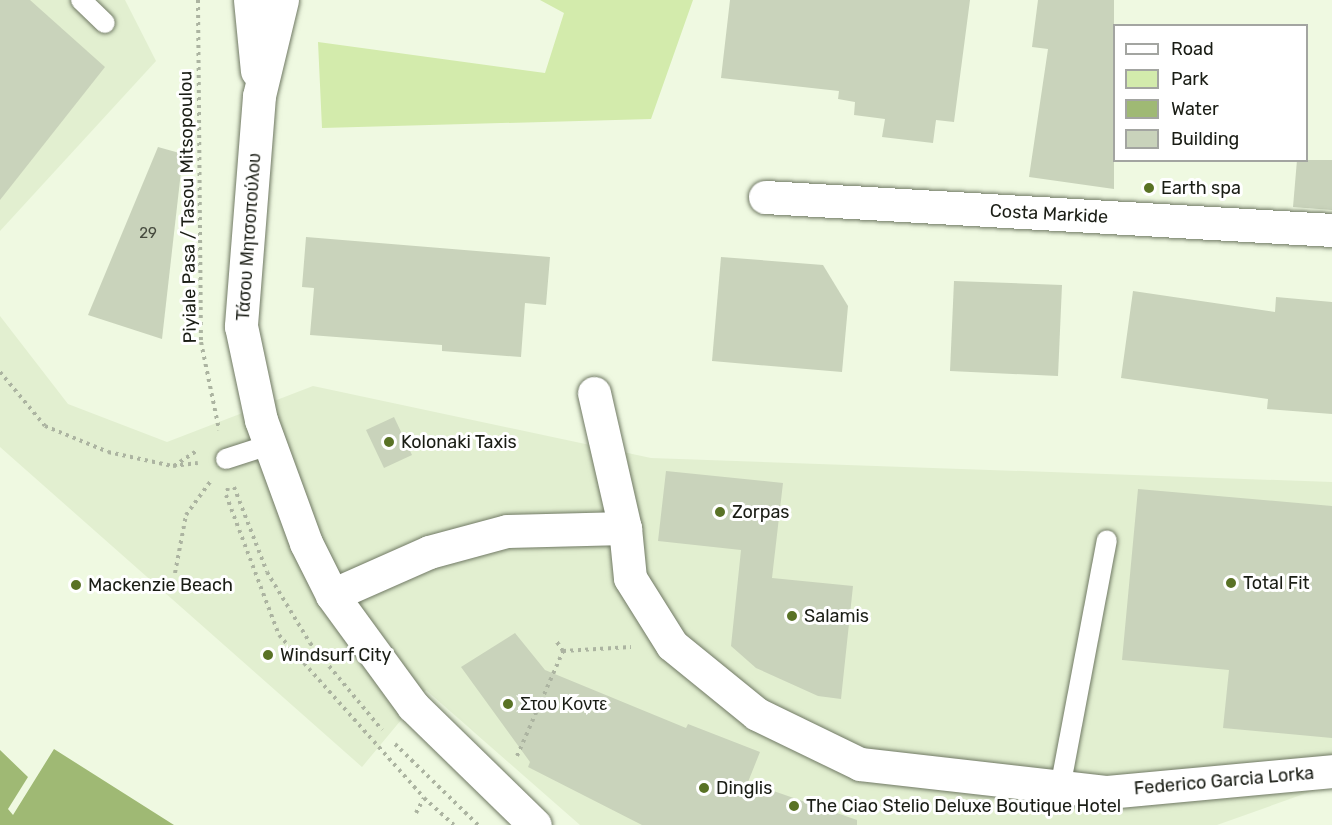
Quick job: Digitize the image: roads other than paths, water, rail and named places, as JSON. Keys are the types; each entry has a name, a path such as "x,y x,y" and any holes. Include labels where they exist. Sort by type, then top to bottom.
{"street":[{"name":"Τάσου Μητσοπούλου","path":"250,0 259,96"},
{"name":"Τάσου Μητσοπούλου","path":"282,0 259,96 241,326 269,445 306,543 332,595 413,706 535,825"},
{"name":"Costa Markide","path":"765,197 1332,230"},
{"name":"Federico Garcia Lorka","path":"594,393 625,528 630,578 672,645 757,714 860,764 1060,788 1107,792 1332,771"},
{"path":"332,595 429,552 507,531 625,528"}],"lane":[{"path":"81,0 105,23"},
{"path":"228,468 269,445"},
{"path":"1060,788 1107,540"}],"water":[{"path":"54,749 174,825 0,825 0,750 28,777 8,809 13,815"}],"place":[{"name":"Earth spa","path":"1149,188"},
{"name":"Kolonaki Taxis","path":"389,442"},
{"name":"Zorpas","path":"720,512"},
{"name":"Total Fit","path":"1231,583"},
{"name":"Mackenzie Beach","path":"76,585"},
{"name":"Salamis","path":"792,616"},
{"name":"Windsurf City","path":"268,655"},
{"name":"Στου Κοντε","path":"508,704"},
{"name":"Dinglis","path":"704,788"},
{"name":"The Ciao Stelio Deluxe Boutique Hotel","path":"794,806"}]}
